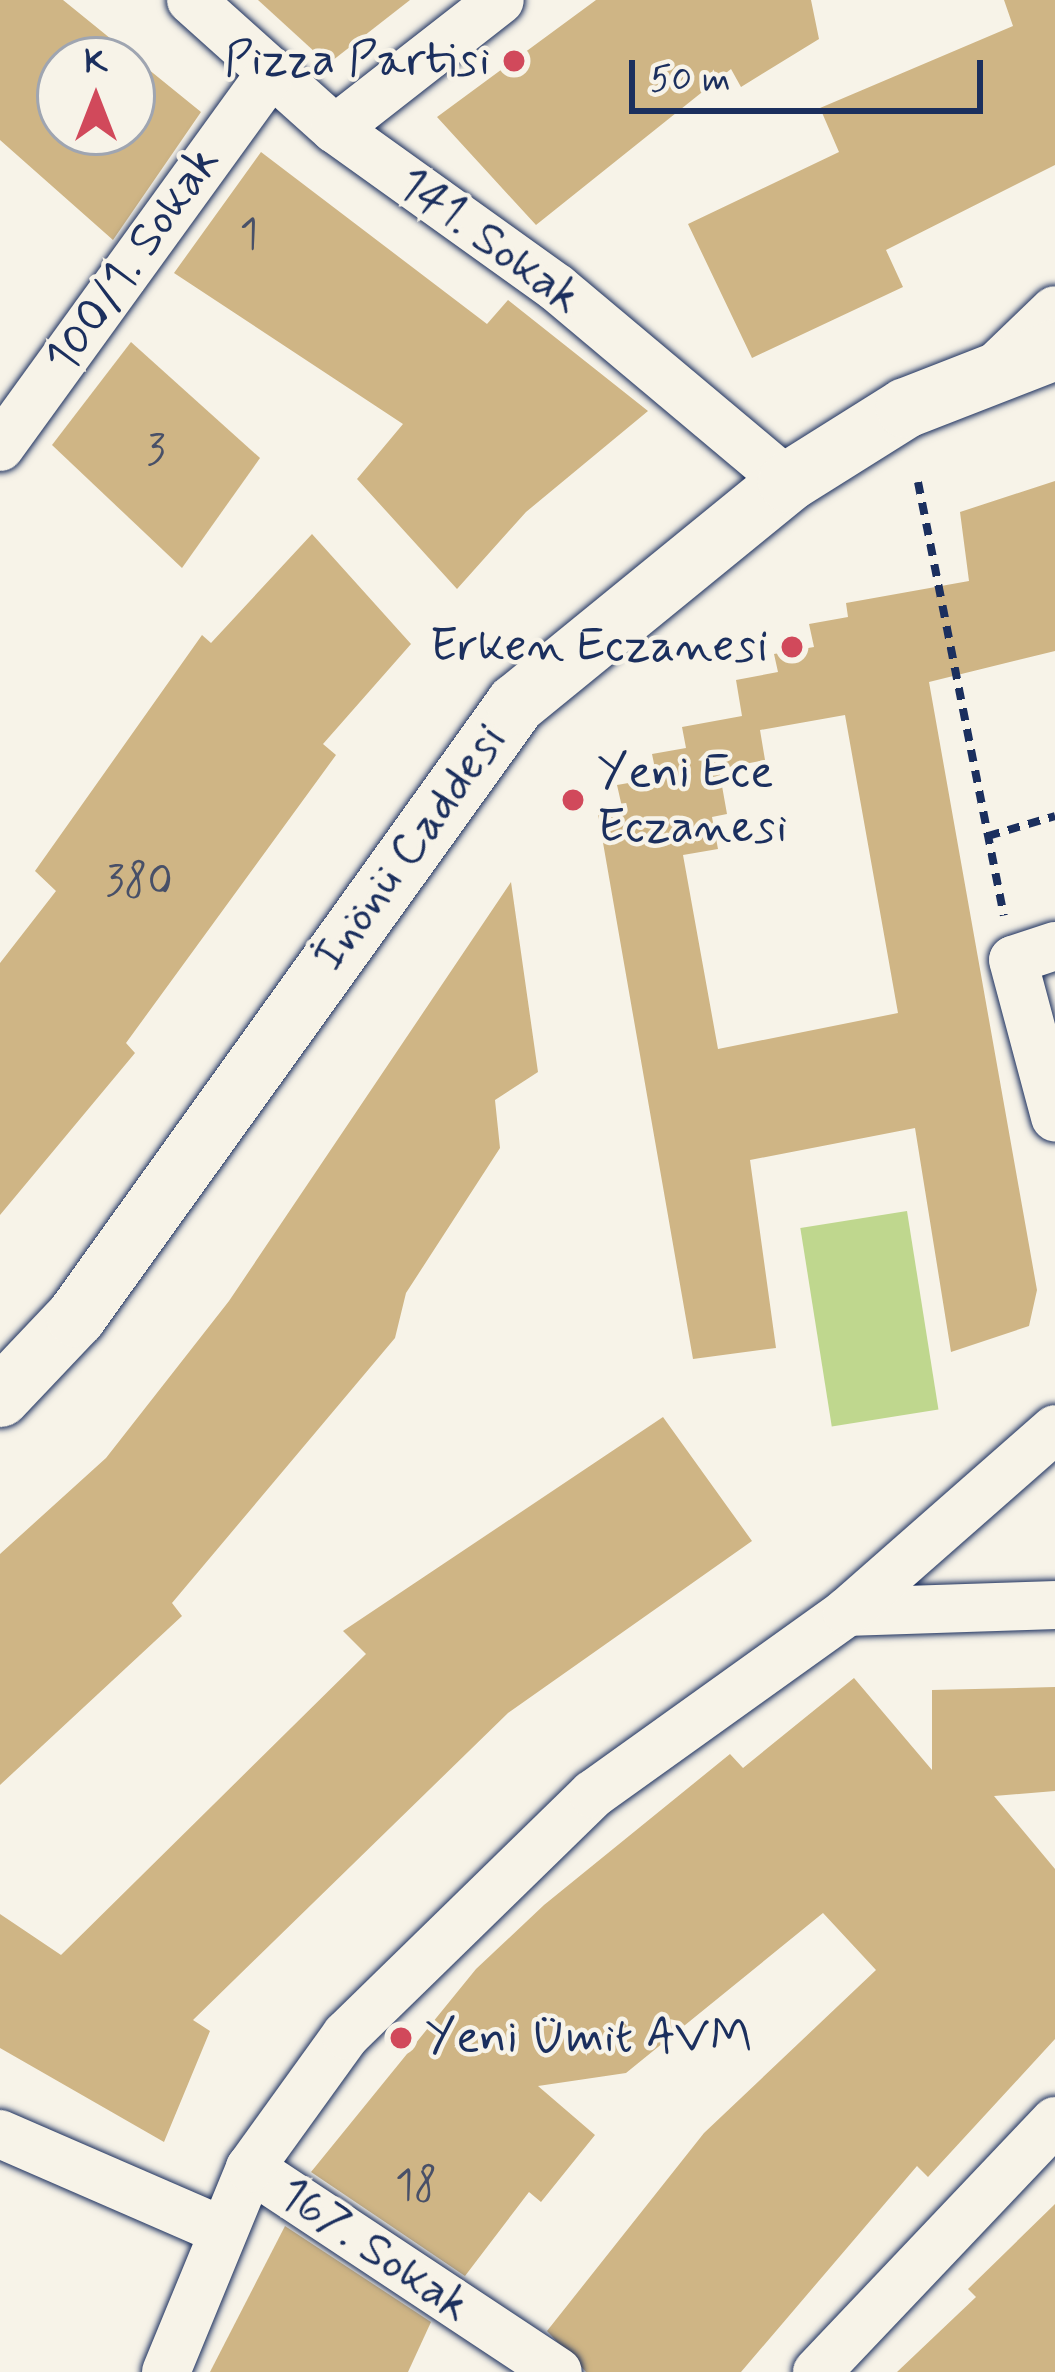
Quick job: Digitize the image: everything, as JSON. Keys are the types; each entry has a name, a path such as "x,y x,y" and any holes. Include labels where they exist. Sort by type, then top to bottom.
{"main road":[{"name":"İnönü Caddesi","path":"0,1397 76,1317 516,704 788,482 1027,357"}],"street":[{"name":"141. Sokak","path":"190,0 269,76 557,288 788,482"},
{"path":"335,129 500,0"},
{"name":"100/1. Sokak","path":"0,447 269,76"},
{"path":"1027,357 1055,310"},
{"path":"1034,953 1055,1117"},
{"path":"166,2372 218,2229 250,2168 346,2035 593,1794 847,1612 1055,1429"},
{"path":"847,1612 1055,1605"},
{"path":"817,2372 1055,2121"},
{"path":"0,2134 218,2229"},
{"name":"167. Sokak","path":"250,2168 558,2372"}],"path":[{"path":"918,482 988,836 1034,953"},
{"path":"988,836 1055,816"}],"green space":[{"path":"907,1211 938,1410 832,1426 800,1228"}],"building":[{"path":"0,0 63,0 107,36 36,36 36,156 156,156 156,75 201,112 113,240 0,140"},
{"path":"258,0 410,0 328,64"},
{"path":"596,0 811,0 819,39 741,87 731,69 536,225 437,117"},
{"path":"1004,0 1055,0 1055,165 886,250 903,287 752,358 688,224 839,152 820,108 1013,26"},
{"path":"261,152 487,324 508,300 648,411 526,512 457,589 357,479 403,424 174,273"},
{"path":"131,342 260,458 182,568 52,445"},
{"path":"1055,481 1055,651 929,682 1037,1290 1029,1326 951,1352 915,1128 750,1160 776,1348 693,1359 598,814 622,807 617,785 657,778 652,754 686,748 682,727 742,716 736,680 778,672 774,654 814,647 809,624 848,617 846,603 969,581 960,512","holes":["845,715 898,1013 718,1049 683,855 718,849 712,817 727,814 719,769 765,760 760,730"]},
{"path":"312,534 411,644 323,744 336,755 126,1043 135,1053 0,1215 0,963 56,891 35,871 202,635 211,643"},
{"path":"511,882 538,1072 495,1100 500,1148 406,1293 395,1338 172,1603 182,1616 0,1785 0,1554 106,1458 229,1301"},
{"path":"663,1417 752,1541 508,1713 193,2020 210,2031 164,2142 0,2048 0,1914 61,1955 366,1654 343,1631"},
{"path":"854,1678 932,1770 932,1690 1055,1687 1055,1791 994,1796 1055,1869 1055,2039 928,2177 917,2166 741,2372 586,2372 547,2331 704,2133 876,1970 823,1913 626,2073 538,2086 595,2135 541,2202 529,2192 465,2276 311,2172 476,1969 544,1905 730,1754 743,1768"},
{"path":"1055,2204 1055,2372 897,2372 976,2297 968,2289"},
{"path":"285,2226 431,2322 408,2372 210,2372"}],"place":[{"name":"Pizza Partisi","path":"514,61"},
{"name":"Erken Eczanesi","path":"792,647"},
{"name":"Yeni Ece Eczanesi","path":"573,800"},
{"name":"Yeni Ümit AVM","path":"401,2038"}]}
